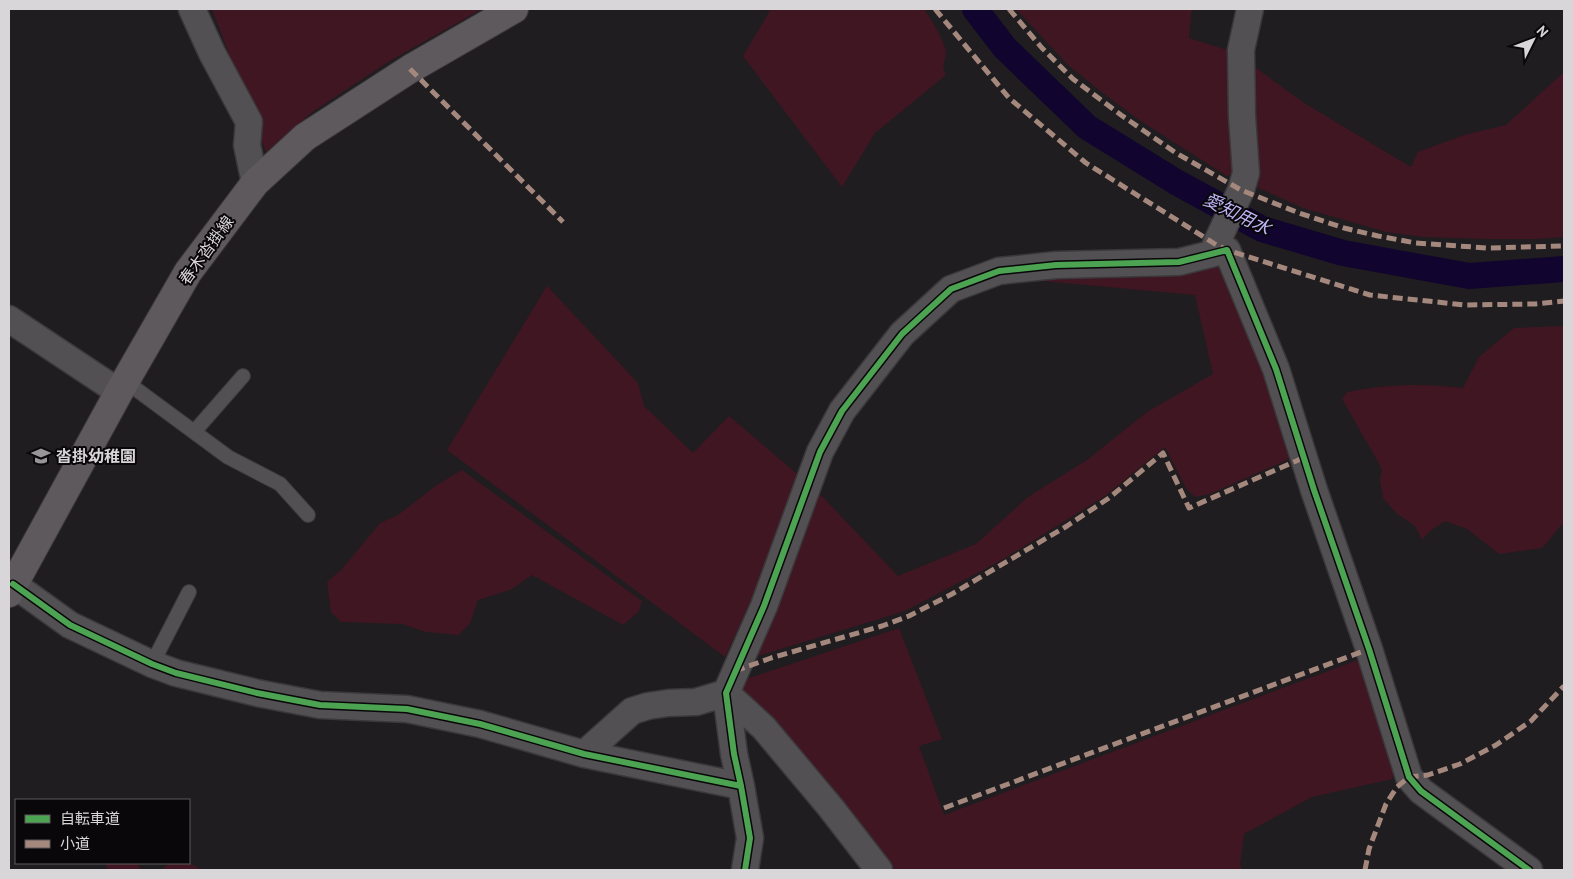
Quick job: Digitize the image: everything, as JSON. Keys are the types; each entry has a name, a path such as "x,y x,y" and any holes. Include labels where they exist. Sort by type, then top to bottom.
{"main road":[{"name":"春木沓掛線","path":"11,588 122,386 188,272 255,183 305,137 410,69 514,9"}],"street":[{"path":"192,9 212,53 249,122 246,145 255,183"},
{"path":"1216,244 1241,190 1246,173 1242,116 1241,50 1250,9"},
{"path":"745,870 750,838 734,754 726,693 764,606 820,452 842,411 902,334 951,289 999,271 1056,266 1179,262 1227,250 1276,369 1314,490 1369,649 1409,777 1421,791 1529,870"},
{"path":"9,319 122,386"},
{"path":"11,588 70,625 152,664 176,673 258,693 320,705 407,709 480,724 584,754 741,786"},
{"path":"584,754 632,711 648,706 696,702 726,693"},
{"path":"726,693 764,728 831,808 879,870"}],"lane":[{"path":"194,432 243,376"},
{"path":"122,386 194,432 228,457 280,484 308,515"},
{"path":"152,664 189,592"}],"shaded area":[{"path":"212,9 482,9 388,62 311,113 266,152"},
{"path":"771,9 924,9 943,42 946,56 943,65 946,75 875,133 842,187 743,56"},
{"path":"1016,9 1193,9 1189,38 1227,50 1234,173 1227,176 1139,120 1099,90 1067,64"},
{"path":"1252,65 1304,103 1411,167 1418,152 1464,135 1506,125 1564,72 1564,237 1484,239 1424,237 1386,232 1303,208 1252,185"},
{"path":"1200,267 1228,268 1292,452 1287,460 1210,494 1195,497 1186,488 1165,447 1105,496 1002,560 905,611 748,659 818,492 898,576 976,544 1028,497 1087,460 1147,412 1213,374 1195,295 1021,279"},
{"path":"547,286 638,383 644,406 693,453 729,416 803,479 760,581 725,657 447,450"},
{"path":"1564,326 1564,522 1542,548 1499,554 1467,529 1445,521 1430,531 1422,540 1415,526 1396,513 1383,498 1380,480 1382,469 1342,399 1347,392 1376,387 1433,385 1463,388 1479,357 1514,328"},
{"path":"462,470 642,601 639,611 623,625 532,575 512,589 478,600 470,623 459,635 426,632 402,624 341,622 331,612 327,582 342,569 380,523 398,515 437,485"},
{"path":"899,628 942,739 919,746 944,815 1363,658 1397,768 1392,779 1312,797 1244,834 1240,864 1242,870 888,870 738,694 740,681"},
{"path":"105,864 138,864 142,870 108,870"},
{"path":"169,864 190,864 203,870 160,870"}],"waterway":[{"name":"愛知用水","path":"975,9 1005,48 1087,127 1176,182 1262,229 1343,253 1469,276 1564,269"}],"marked path":[{"path":"935,9 1009,98 1086,163 1227,250 1370,295 1465,305 1535,304 1564,301"},
{"path":"1009,9 1042,48 1073,79 1176,153 1241,190 1299,213 1344,228 1416,243 1487,248 1564,246"},
{"path":"410,69 563,222"},
{"path":"735,671 771,658 882,626 909,616 952,594 1067,526 1109,498 1163,453 1189,508 1303,458"},
{"path":"944,808 1369,649"},
{"path":"1365,870 1369,849 1386,804 1397,787 1409,777 1428,775 1460,764 1496,745 1531,721 1564,686"}],"cycle path":[{"path":"745,870 750,838 734,754 726,693 764,606 820,452 842,411 902,334 951,289 999,271 1056,265 1179,262 1227,250 1276,369 1314,490 1369,649 1409,777 1421,791 1529,870"},
{"path":"13,584 70,625 152,664 176,673 257,693 320,705 407,709 480,724 584,754 741,786"}],"place":[{"name":"沓掛幼稚園","path":"41,456"}]}
